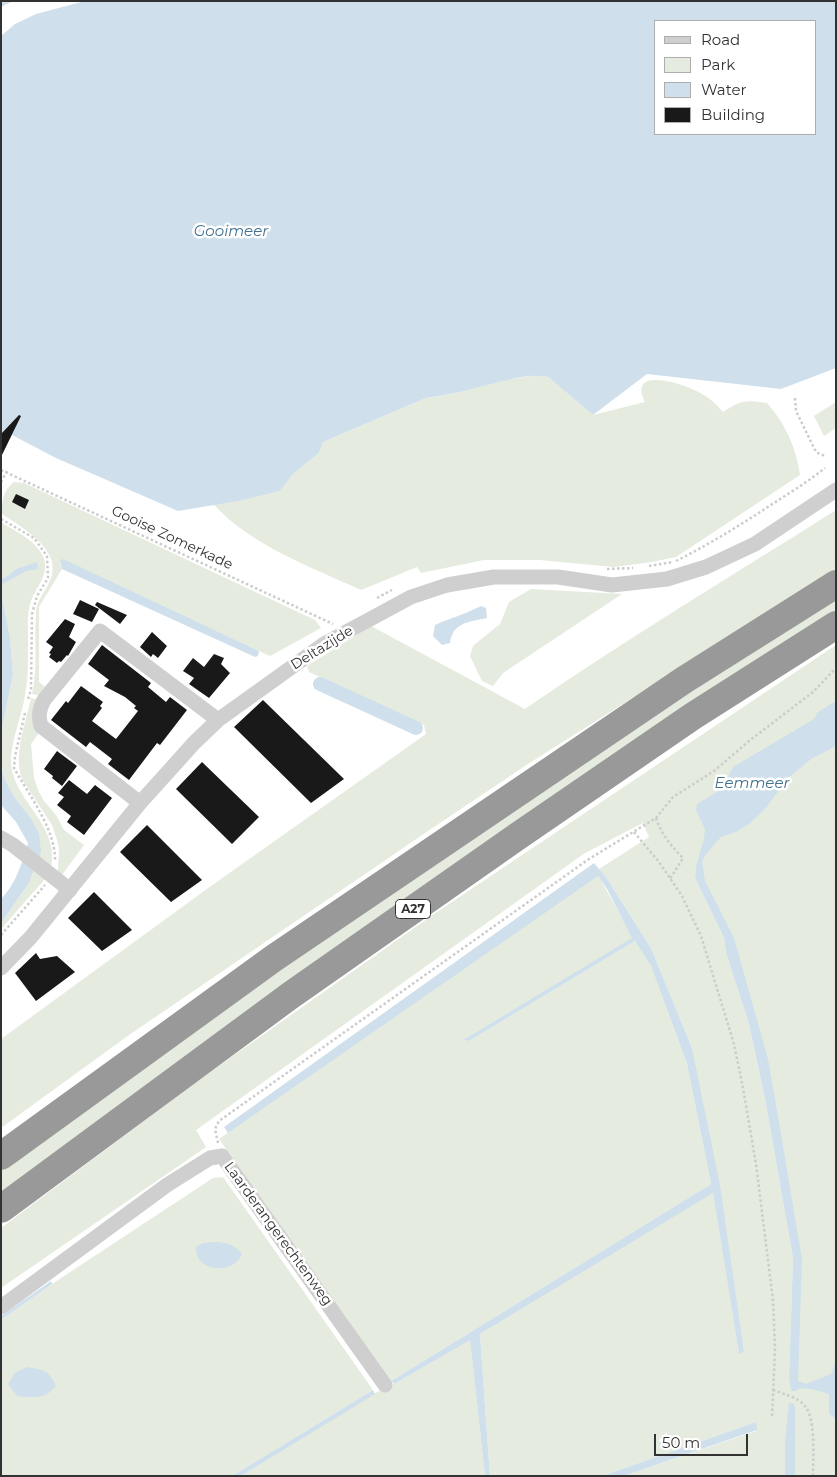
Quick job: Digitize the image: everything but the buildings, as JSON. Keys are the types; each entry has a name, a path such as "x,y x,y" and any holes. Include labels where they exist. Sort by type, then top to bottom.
{"highway":[{"name":"A27","path":"1,1156 274,958 684,680 836,584"},
{"name":"A27","path":"1,1209 291,996 518,836 693,716 836,624"}],"street":[{"name":"Deltazijde","path":"1,968 20,950 180,756 218,720 324,644 411,597 447,585 494,577 558,577 612,584 667,580 706,567 755,544 836,490"},
{"path":"140,803 41,726 40,708 44,700 100,631 218,720"},
{"path":"7,842 70,890"},
{"name":"Laarderangerechtenweg","path":"1,1307 167,1185 210,1158 222,1156 386,1385"}],"path":[{"path":"795,398 796,410 816,452 825,456"},
{"path":"674,562 711,543 812,479 825,468"},
{"name":"Gooise Zomerkade","path":"1,470 7,471 334,624"},
{"path":"1,482 7,471"},
{"path":"222,1156 215,1137 218,1121 589,859 656,818 673,797 714,771 749,740 813,692 836,668"},
{"path":"656,818 659,829 674,849 684,858 670,879"},
{"path":"634,832 682,896 700,936 734,1044 743,1088 765,1230 773,1300 775,1348 772,1418"},
{"path":"1,936 48,873"},
{"path":"773,1390 798,1400 806,1406 813,1429 813,1476"}],"green space":[{"path":"539,375 548,377 593,415 645,402 641,390 644,383 651,380 661,380 695,390 711,400 723,412 744,402 767,403 789,436 796,455 800,475 676,557 614,567 540,560 484,560 421,573 417,567 361,590 282,554 263,543 228,519 213,504 244,500 280,491 293,474 319,453 323,442 426,398 510,379"},
{"path":"836,402 836,428 824,436 814,416"},
{"path":"14,482 24,483 315,620 321,628 270,656 61,560 62,569 39,607 39,682 48,689 42,696 32,694 35,674 37,609 52,575 53,565 44,547 28,531 2,514 4,496"},
{"path":"836,510 836,569 528,764 129,1035 1,1128 1,1039 211,886 426,734 424,725 309,672 307,666 371,626 525,709 640,633"},
{"path":"1,522 26,537 37,547 44,559 45,565 45,571 29,609 26,687 11,758 13,773 18,786 49,838 52,852 51,868 39,858 30,817 15,798 4,778 1,766 1,734 13,675 10,637 1,592"},
{"path":"531,589 622,594 503,673 493,686 482,681 470,656 473,646 500,624 509,602"},
{"path":"836,598 836,610 776,649 1,1195 1,1169 275,972 671,701"},
{"path":"836,645 836,1476 624,1476 756,1431 756,1422 602,1476 490,1476 480,1334 713,1192 739,1353 744,1352 692,1048 651,948 599,869 649,837 643,823 585,853 196,1130 206,1147 1,1288 1,1228 192,1085 434,914","holes":["696,868 737,955 779,1145 800,1285 792,1391 789,1377 793,1258 765,1099 749,1024 726,953 724,938 695,878"]},
{"path":"31,698 40,700 40,731 31,744 34,778 38,790 64,830 84,845 62,875 58,871 59,848 52,825 22,779 20,769 20,749"},
{"path":"34,870 45,879 1,929 1,923 29,883"},
{"path":"598,875 633,938 463,1040 469,1041 635,941 651,966 687,1064 711,1184 391,1381 388,1381 219,1139"},
{"path":"223,1177 373,1390 232,1476 1,1476 1,1320 52,1284 213,1178"},
{"path":"470,1339 485,1476 241,1476 375,1393 394,1384"}],"water":[{"name":"Gooimeer","path":"1,1 836,1 836,368 781,389 647,374 593,415 548,377 528,376 514,378 461,392 426,398 323,442 319,453 293,474 280,491 244,500 178,511 56,458 12,435 15,428 11,424 1,434"},
{"path":"63,559 259,651 258,656 255,657 62,569 60,561"},
{"path":"37,562 38,569 26,571 1,585 1,579 16,569"},
{"path":"1,592 10,637 13,675 1,734"},
{"path":"481,606 486,608 487,618 468,622 458,627 450,643 442,645 433,636 435,625"},
{"name":"Eemmeer","path":"836,701 836,746 811,759 788,778 765,809 749,824 736,832 721,837 702,861 705,881 734,938 768,1059 802,1259 798,1381 806,1384 831,1374 836,1361 836,1420 829,1413 829,1394 799,1388 796,1391 791,1391 789,1377 793,1258 765,1099 749,1024 726,953 724,938 695,878 705,829 696,810 697,804 722,789 733,767 814,719 818,712"},
{"path":"1,766 4,778 15,798 30,817 39,834 41,852 29,883 1,923 1,899 15,880 28,843 16,822 1,805"},
{"path":"594,863 606,877 651,948 692,1048 720,1185 744,1352 739,1354 713,1193 480,1334 490,1476 485,1476 470,1340 394,1384 391,1381 711,1184 687,1064 651,966 635,941 469,1041 463,1040 632,938 607,889 598,876 228,1133 224,1127"},
{"path":"203,1243 229,1244 236,1248 242,1254 238,1261 224,1268 208,1266 202,1262 197,1256 196,1247"},
{"path":"51,1281 52,1284 1,1320 1,1316"},
{"path":"27,1367 45,1372 51,1377 56,1386 48,1393 39,1397 17,1396 8,1384 15,1373"},
{"path":"373,1390 375,1394 241,1476 232,1476"},
{"path":"789,1403 793,1403 795,1406 795,1476 785,1476 785,1441"},
{"path":"756,1422 757,1430 624,1476 602,1476"}],"pier":[{"path":"13,1 85,1 36,14 15,24 1,36 1,7"}],"waterway":[{"path":"320,684 416,728"}]}
